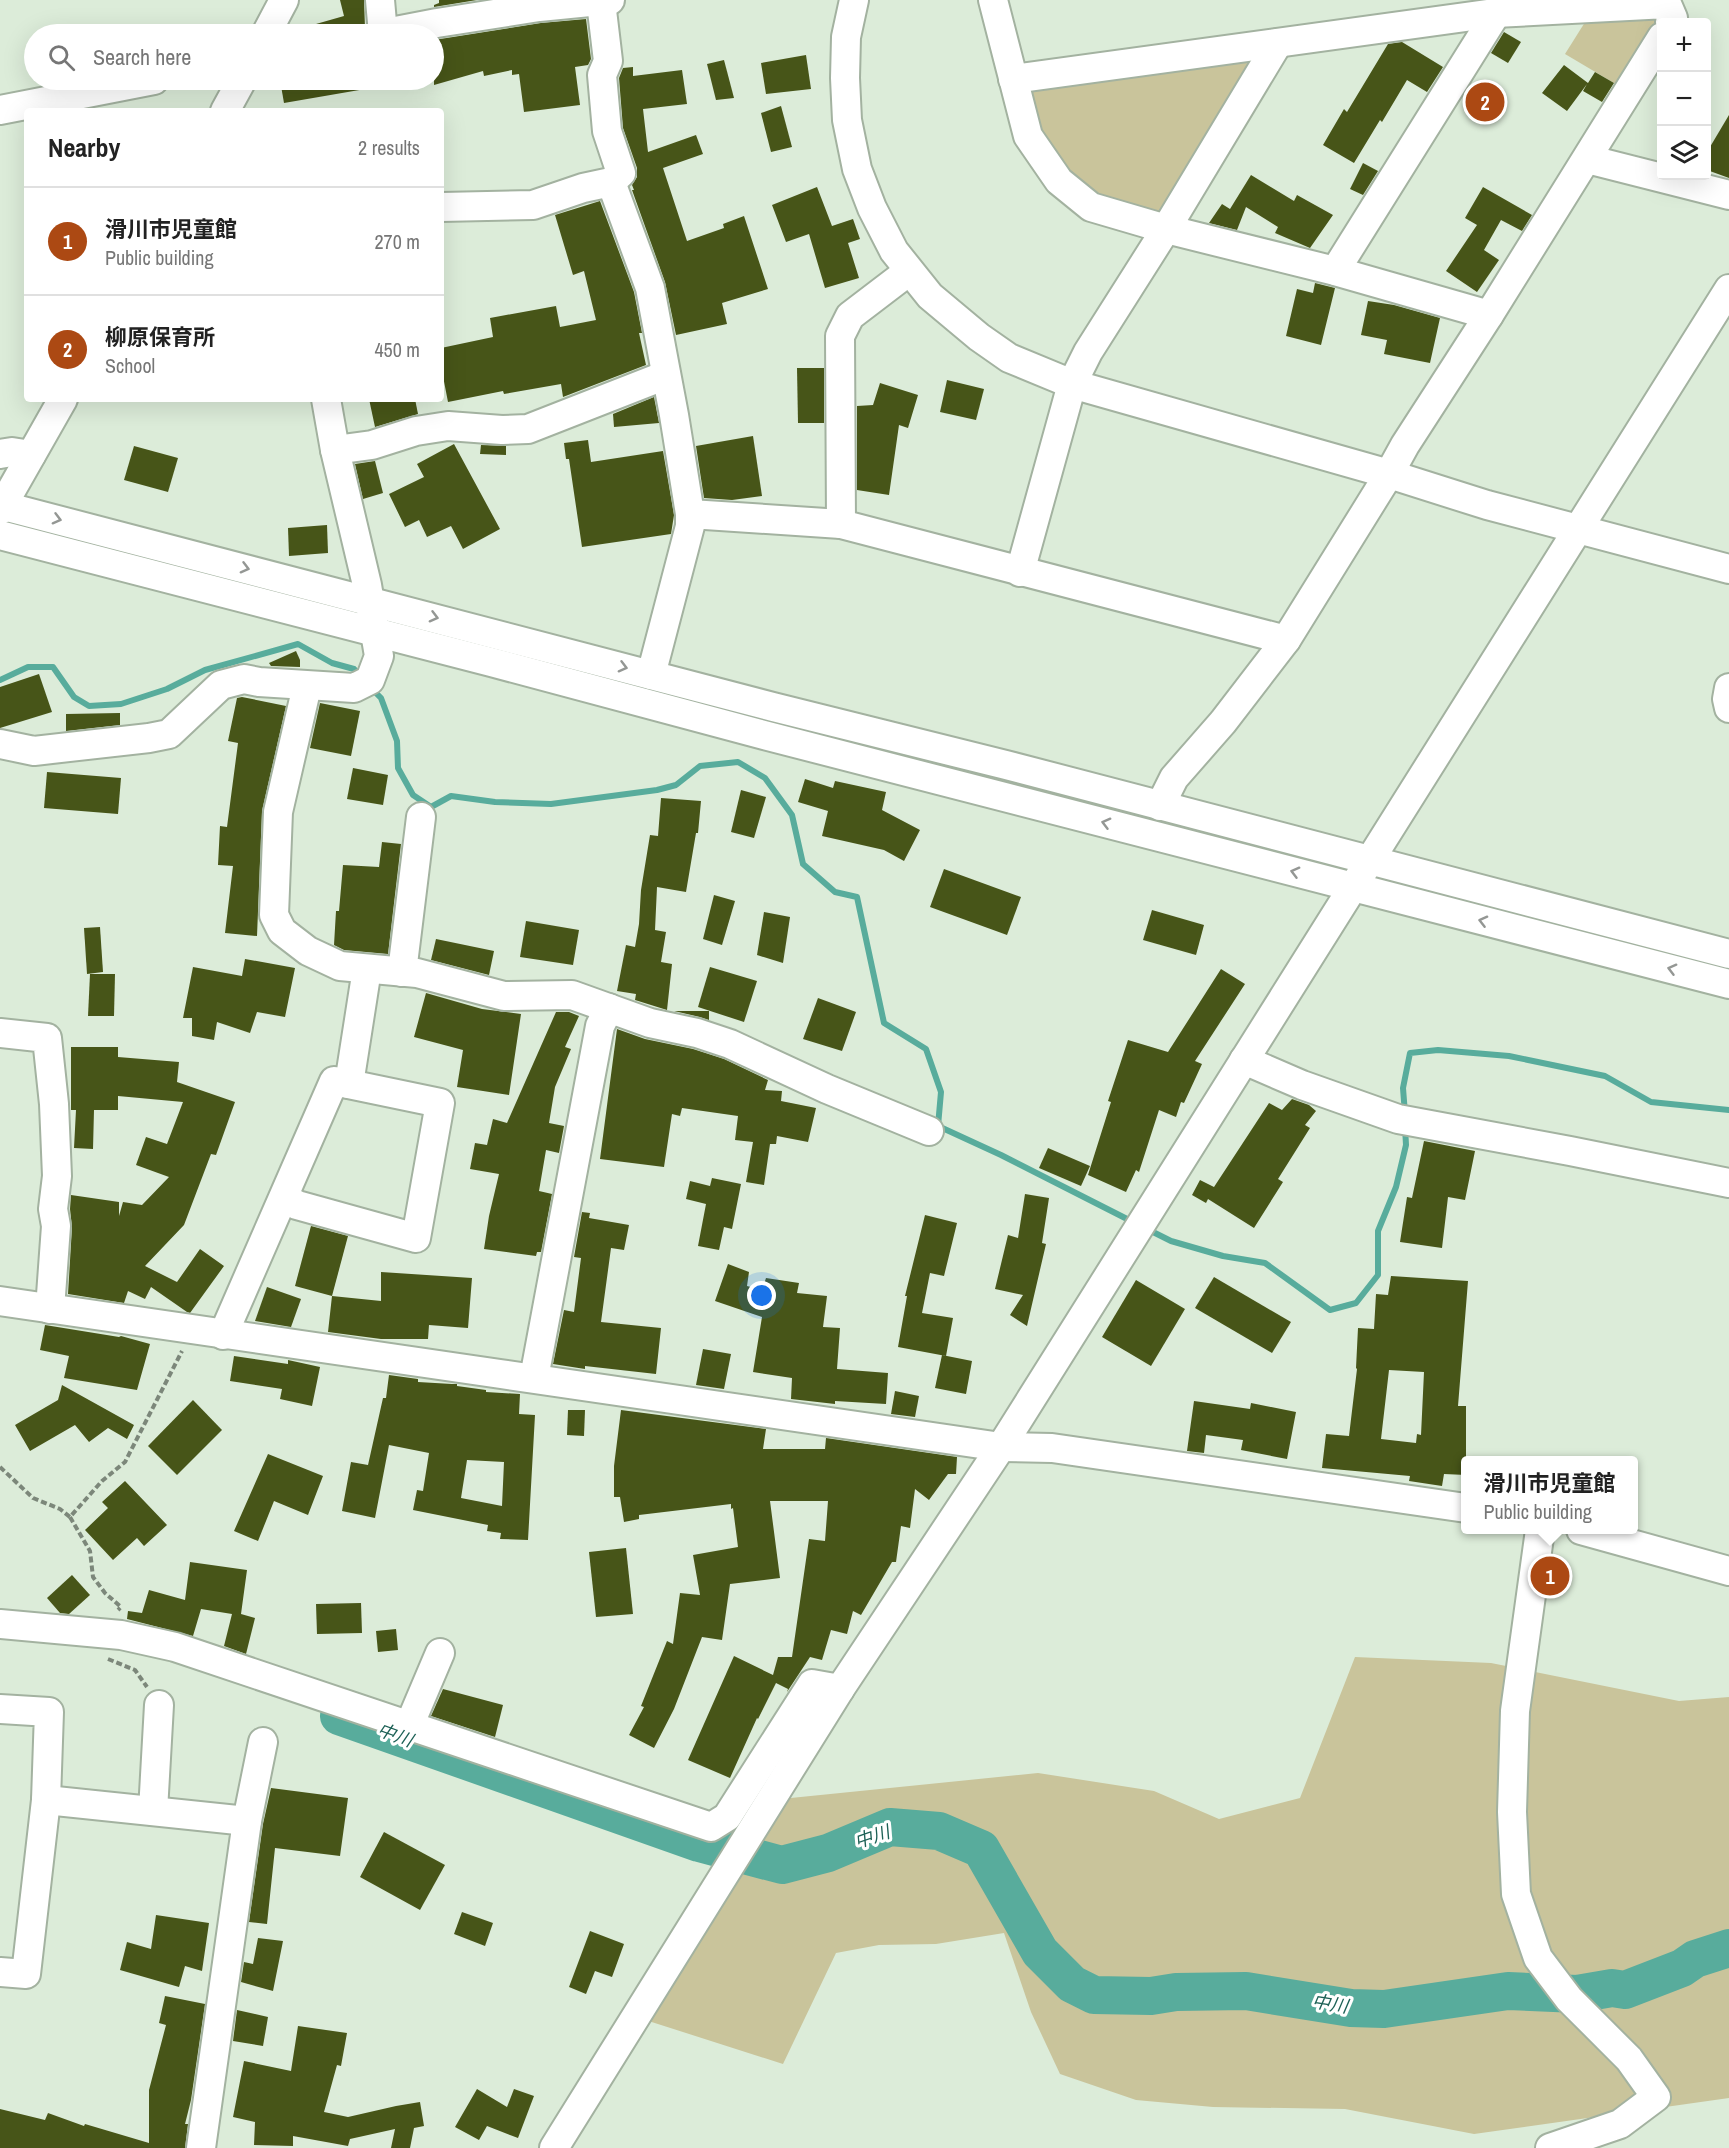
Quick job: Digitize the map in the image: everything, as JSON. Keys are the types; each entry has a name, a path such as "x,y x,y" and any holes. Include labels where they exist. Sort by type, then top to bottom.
{"street":[{"path":"271,24 284,0"},
{"path":"380,0 381,24"},
{"path":"854,0 846,37 847,120 857,169 872,208 894,251 930,296 979,337 1009,358 1072,384 1389,474 1487,505 1729,569"},
{"path":"993,0 1028,136 1059,181 1091,207 1166,229 1335,271 1490,315"},
{"path":"431,24 539,7 605,1 608,61 602,75 607,131 621,173 611,182 583,188 532,205 444,207"},
{"path":"1013,79 1278,43 1500,7 1616,3 1667,4 1673,18"},
{"path":"1335,271 1500,7"},
{"path":"1020,572 1072,384 1088,352 1166,229 1278,43"},
{"path":"1160,806 1174,778 1223,722 1286,640 1405,445 1490,315 1657,45"},
{"path":"0,110 103,90"},
{"path":"227,108 237,90"},
{"path":"1587,159 1729,195"},
{"path":"611,182 650,288 690,514 690,526 651,675"},
{"path":"841,524 840,336 850,316 909,271"},
{"path":"554,2148 840,1689 1001,1446 1729,289"},
{"path":"335,450 372,445 416,430 448,426 502,430 528,429 666,375"},
{"path":"61,402 1,507 1729,954"},
{"path":"0,744 34,751 169,734 221,685 244,679 307,686 354,688 370,680 380,656 327,402"},
{"path":"0,454 12,452 31,455"},
{"path":"690,514 841,524 1286,640"},
{"path":"0,535 1729,984"},
{"path":"307,686 278,812 274,915 282,931 308,951 340,966 417,973 504,996 572,995 650,1023 697,1033 730,1044 826,1089 929,1131"},
{"path":"1729,688 1727,699 1729,708"},
{"path":"402,972 421,817"},
{"path":"349,1084 367,969"},
{"path":"534,1378 600,1026 609,1008"},
{"path":"0,1033 47,1038 54,1104 57,1176 53,1209 56,1226 50,1309"},
{"path":"1244,1060 1398,1119 1729,1183"},
{"path":"223,1335 334,1081 440,1103 416,1238 297,1205 284,1197"},
{"path":"0,1301 1001,1446 1052,1448 1461,1507"},
{"path":"1539,1534 1515,1711 1512,1812 1516,1894 1538,1958 1569,1999 1629,2059 1656,2097 1620,2124 1554,2147"},
{"path":"1595,1534 1729,1571"},
{"path":"0,1624 121,1635 175,1647 711,1827 727,1817 812,1684 840,1689"},
{"path":"409,1726 440,1653"},
{"path":"153,1811 159,1705"},
{"path":"0,1708 49,1712 45,1800 26,1974 0,1972"},
{"path":"201,2148 247,1821 263,1742"},
{"path":"45,1800 247,1821"}],"path":[{"path":"0,1467 33,1498 60,1509 70,1517 102,1481 125,1462 192,1330"}],"shaded area":[{"path":"1659,17 1619,86 1565,54 1587,19"},
{"path":"1259,55 1160,215 1086,192 1042,145 1027,86"},
{"path":"1355,1657 1491,1663 1679,1701 1729,1697 1729,2098 1474,2134 1345,2109 1213,2107 1136,2100 1060,2074 1031,2012 1004,1933 936,1944 879,1945 836,1953 783,2064 636,2017 771,1800 1038,1773 1154,1791 1219,1819 1300,1798"}],"building":[{"path":"340,0 364,0 365,24 316,24 344,16"},
{"path":"439,0 477,0 434,7"},
{"path":"586,19 591,59 588,65 575,67 580,105 524,112 519,74 512,75 512,70 484,76 483,71 444,82 444,38 541,23"},
{"path":"1504,32 1521,42 1508,63 1491,53"},
{"path":"1402,42 1443,67 1427,92 1407,80 1354,163 1323,145 1344,109 1347,112 1388,44"},
{"path":"806,55 811,89 766,94 761,63"},
{"path":"724,60 734,98 716,100 707,64"},
{"path":"1564,65 1588,83 1595,72 1614,83 1602,102 1583,91 1587,84 1567,111 1542,93"},
{"path":"633,67 633,76 682,70 687,104 643,109 648,152 696,135 703,154 663,168 687,241 724,228 723,224 744,216 768,289 722,303 727,324 676,335 665,282 632,190 634,190 632,185 637,177 637,168 623,128 619,78 623,68"},
{"path":"282,90 359,90 284,103"},
{"path":"781,106 792,147 771,152 761,113"},
{"path":"1729,115 1729,178 1711,171 1711,145"},
{"path":"1363,163 1378,171 1363,195 1350,189"},
{"path":"1251,175 1294,201 1297,195 1333,215 1310,248 1275,233 1278,227 1246,207 1237,230 1209,223 1222,204 1230,209"},
{"path":"817,187 832,226 853,219 860,239 848,243 859,278 825,288 809,234 786,242 772,205"},
{"path":"1483,187 1532,215 1522,231 1501,220 1484,250 1499,260 1477,292 1446,271 1477,225 1465,218"},
{"path":"600,201 634,292 646,365 563,397 561,384 504,394 503,391 448,402 444,381 444,347 493,337 490,318 556,306 560,327 596,320 584,271 573,275 555,215"},
{"path":"1315,283 1335,288 1321,345 1286,336 1297,289 1313,293"},
{"path":"1368,301 1394,305 1440,318 1430,363 1384,354 1387,340 1361,335"},
{"path":"797,368 824,368 824,423 798,423"},
{"path":"947,380 984,389 976,420 940,412"},
{"path":"880,383 918,395 908,428 899,425 889,495 857,490 857,406 873,405"},
{"path":"654,397 659,423 614,427 613,414"},
{"path":"370,402 416,402 418,414 375,427"},
{"path":"753,436 762,496 732,500 704,498 696,446"},
{"path":"588,440 591,462 663,451 674,515 671,534 582,547 569,459 566,459 564,443"},
{"path":"454,444 500,529 463,549 451,526 427,537 419,520 405,527 389,494 424,477 417,464"},
{"path":"481,445 506,446 506,455 480,454"},
{"path":"134,446 178,458 168,492 124,480"},
{"path":"375,461 383,493 363,499 355,464"},
{"path":"327,525 328,553 289,556 288,528"},
{"path":"296,651 300,667 271,666 269,663"},
{"path":"39,674 52,712 0,728 0,687"},
{"path":"237,698 286,706 262,811 257,936 225,933 233,866 218,865 220,826 227,827 238,743 228,741"},
{"path":"320,703 360,711 351,756 310,748"},
{"path":"120,713 120,725 66,731 66,714"},
{"path":"353,768 388,775 383,805 347,799"},
{"path":"47,772 121,778 118,814 44,808"},
{"path":"805,779 833,788 835,781 886,792 882,810 920,830 904,861 884,850 822,836 828,811 798,802"},
{"path":"741,790 766,797 754,838 731,832"},
{"path":"661,798 701,801 698,833 696,833 686,892 657,887 655,930 666,932 661,962 672,964 667,1010 635,1000 636,994 617,991 626,945 635,947 650,835 658,836"},
{"path":"382,842 401,844 388,954 344,950 334,945 336,911 339,911 343,865 379,867"},
{"path":"944,869 1021,897 1007,935 930,907"},
{"path":"714,895 735,901 722,945 703,939"},
{"path":"1152,910 1204,925 1196,955 1143,940"},
{"path":"764,912 790,917 783,963 757,955"},
{"path":"526,921 579,930 573,965 520,957"},
{"path":"100,927 103,972 87,974 84,928"},
{"path":"436,939 494,951 489,975 431,960"},
{"path":"245,959 295,968 285,1017 257,1012 250,1033 217,1022 214,1040 192,1036 192,1018 183,1018 193,967 242,976"},
{"path":"710,967 757,981 744,1022 698,1007"},
{"path":"1221,969 1245,984 1195,1061 1202,1064 1184,1103 1181,1102 1176,1117 1159,1110 1139,1172 1136,1170 1126,1192 1088,1175 1111,1102 1108,1101 1128,1040 1168,1052"},
{"path":"90,974 115,974 114,1016 88,1016"},
{"path":"426,993 482,1009 521,1014 509,1095 457,1087 463,1050 414,1037"},
{"path":"818,998 856,1012 842,1051 803,1039"},
{"path":"674,1011 709,1011 709,1020 700,1017"},
{"path":"556,1012 569,1012 579,1016 565,1047 571,1049 555,1087 549,1123 564,1126 559,1153 546,1150 539,1191 552,1194 541,1252 537,1252 536,1256 484,1249 499,1174 470,1169 475,1143 487,1145 493,1119 507,1123"},
{"path":"617,1029 645,1039 693,1049 724,1059 768,1080 765,1090 782,1091 781,1101 816,1108 808,1142 777,1136 776,1144 770,1144 764,1185 746,1182 753,1142 735,1140 738,1116 682,1108 680,1116 672,1114 664,1167 600,1159"},
{"path":"71,1047 118,1047 118,1057 179,1062 177,1082 235,1102 216,1155 211,1154 184,1225 145,1266 177,1282 200,1249 224,1266 190,1313 151,1287 145,1299 128,1291 124,1303 68,1294 72,1227 71,1195 119,1202 119,1216 123,1202 142,1205 169,1177 136,1165 146,1137 167,1144 183,1102 118,1096 118,1110 94,1110 93,1149 74,1148 76,1110 71,1110"},
{"path":"1292,1099 1309,1105 1316,1111 1305,1125 1310,1128 1278,1179 1283,1182 1254,1228 1208,1199 1206,1203 1192,1195 1200,1180 1214,1187 1269,1103 1282,1110"},
{"path":"1424,1141 1475,1151 1465,1200 1448,1197 1442,1248 1400,1242 1407,1197 1412,1198"},
{"path":"1048,1148 1090,1166 1081,1186 1039,1168"},
{"path":"712,1178 741,1184 732,1229 724,1227 719,1250 698,1246 706,1204 686,1199 690,1181 710,1186"},
{"path":"1025,1194 1049,1198 1042,1243 1046,1244 1027,1326 1010,1315 1023,1295 995,1289 1008,1235 1018,1238"},
{"path":"582,1212 590,1213 589,1218 629,1225 624,1250 611,1248 601,1322 661,1328 656,1374 585,1366 585,1369 553,1364 564,1310 574,1312 581,1258 574,1257"},
{"path":"925,1215 957,1223 944,1276 930,1273 922,1313 953,1318 946,1356 898,1347 907,1296 905,1296"},
{"path":"311,1226 348,1236 332,1296 295,1286"},
{"path":"728,1264 749,1272 747,1286 762,1290 766,1278 799,1283 797,1293 827,1296 823,1327 840,1328 837,1369 888,1373 886,1404 835,1401 835,1404 791,1399 792,1378 753,1372 762,1317 715,1301"},
{"path":"381,1272 472,1278 468,1328 429,1325 428,1339 381,1339 328,1332 332,1296 381,1301"},
{"path":"1391,1276 1468,1281 1458,1406 1466,1406 1466,1456 1461,1456 1461,1475 1444,1474 1442,1486 1409,1481 1410,1476 1322,1468 1326,1434 1349,1436 1357,1369 1358,1328 1374,1329 1376,1294 1388,1295","holes":["1389,1370 1424,1372 1421,1435 1417,1434 1416,1443 1381,1439"]},
{"path":"1214,1277 1291,1322 1272,1353 1195,1308"},
{"path":"1136,1280 1185,1309 1151,1366 1102,1337"},
{"path":"267,1287 301,1299 291,1327 255,1321"},
{"path":"45,1325 121,1336 150,1344 137,1390 64,1378 69,1356 40,1350"},
{"path":"703,1349 731,1354 724,1389 696,1385"},
{"path":"942,1355 972,1361 966,1394 935,1388"},
{"path":"234,1356 288,1364 288,1360 320,1367 312,1406 280,1399 282,1389 230,1381"},
{"path":"389,1375 418,1379 418,1382 457,1384 457,1386 486,1390 486,1392 520,1394 519,1414 535,1415 528,1540 500,1539 501,1533 487,1531 488,1525 413,1510 417,1490 423,1491 429,1453 389,1445 375,1518 342,1511 351,1462 368,1465 383,1398 386,1398","holes":["467,1460 504,1462 502,1506 461,1498"]},
{"path":"62,1385 134,1425 127,1439 108,1428 89,1442 75,1425 30,1451 15,1425 58,1400"},
{"path":"895,1391 919,1396 915,1417 891,1414"},
{"path":"193,1400 222,1430 177,1475 148,1446"},
{"path":"1194,1401 1250,1409 1251,1403 1296,1412 1287,1459 1241,1450 1243,1440 1206,1435 1204,1453 1187,1451"},
{"path":"568,1410 585,1410 584,1436 567,1435"},
{"path":"621,1410 766,1429 763,1449 825,1449 826,1438 957,1457 956,1474 948,1474 929,1500 915,1489 910,1528 901,1526 896,1562 892,1562 861,1615 853,1611 847,1634 831,1630 822,1660 810,1657 787,1692 788,1689 776,1683 757,1718 730,1778 688,1760 734,1656 773,1675 778,1657 792,1657 809,1539 825,1541 828,1501 770,1501 780,1578 730,1584 722,1640 702,1637 674,1709 654,1748 629,1735 644,1707 641,1706 667,1641 673,1644 680,1593 700,1595 693,1555 738,1547 731,1504 639,1515 639,1519 624,1522 620,1497 614,1497 614,1466"},
{"path":"268,1454 323,1476 308,1515 274,1501 258,1541 234,1531"},
{"path":"125,1481 167,1525 144,1546 137,1538 113,1560 85,1530 108,1508 102,1502"},
{"path":"626,1548 633,1614 596,1617 589,1552"},
{"path":"190,1562 247,1570 241,1614 255,1618 246,1654 224,1646 232,1614 201,1609 193,1636 127,1619 128,1611 142,1613 149,1590 185,1600"},
{"path":"72,1575 90,1595 69,1614 60,1613 47,1598"},
{"path":"361,1603 362,1633 317,1634 316,1604"},
{"path":"396,1629 398,1650 378,1652 376,1631"},
{"path":"443,1689 503,1705 495,1737 431,1716"},
{"path":"271,1788 348,1798 340,1856 275,1848 267,1924 249,1922 263,1824"},
{"path":"384,1832 445,1865 420,1910 360,1877"},
{"path":"462,1912 493,1923 485,1946 454,1934"},
{"path":"156,1915 209,1923 202,1971 185,1966 179,1987 120,1970 127,1942 151,1949"},
{"path":"590,1931 624,1944 612,1977 595,1971 586,1994 569,1987"},
{"path":"258,1938 283,1941 273,1991 241,1982 244,1962 253,1964"},
{"path":"165,1996 205,2004 191,2100 185,2124 188,2124 185,2148 0,2148 0,2109 45,2120 48,2113 84,2126 85,2124 149,2143 149,2090 166,2025 159,2023"},
{"path":"237,2010 268,2017 263,2046 233,2041"},
{"path":"298,2026 347,2033 341,2066 337,2065 324,2112 348,2117 420,2102 424,2126 414,2128 410,2148 391,2148 395,2129 350,2139 348,2146 293,2136 293,2146 254,2145 255,2122 233,2117 244,2061 291,2071"},
{"path":"477,2089 507,2107 514,2089 534,2096 518,2138 487,2126 479,2140 455,2127"}],"waterway":[{"path":"0,680 28,667 53,667 74,697 89,706 121,704 167,689 205,670 298,644 332,663 354,669 361,677"},
{"path":"372,689 381,698 397,741 398,768 413,795 431,807 451,796 495,802 551,804 657,790 676,785 700,766 738,762 765,778 792,815 803,864 835,892 857,897 884,1023 926,1049 941,1092 938,1126 1001,1155 1133,1222"},
{"path":"1405,1114 1403,1088 1410,1053 1438,1050 1509,1056 1605,1076 1651,1102 1729,1110"},
{"path":"1147,1229 1171,1241 1223,1256 1265,1263 1330,1310 1356,1303 1378,1275 1378,1231 1396,1187 1406,1145 1405,1127"},
{"name":"中川","path":"339,1716 699,1843 782,1865 828,1853 890,1827 939,1831 981,1849 1040,1952 1072,1984 1094,1995 1151,1996 1176,1992 1246,1991 1351,2008 1384,2009 1508,1991 1577,1994 1612,1988 1625,1990 1682,1968 1695,1959 1729,1948"}],"place":[{"name":"柳原保育所","path":"1485,102"},
{"name":"滑川市児童館","path":"1550,1576"}]}
